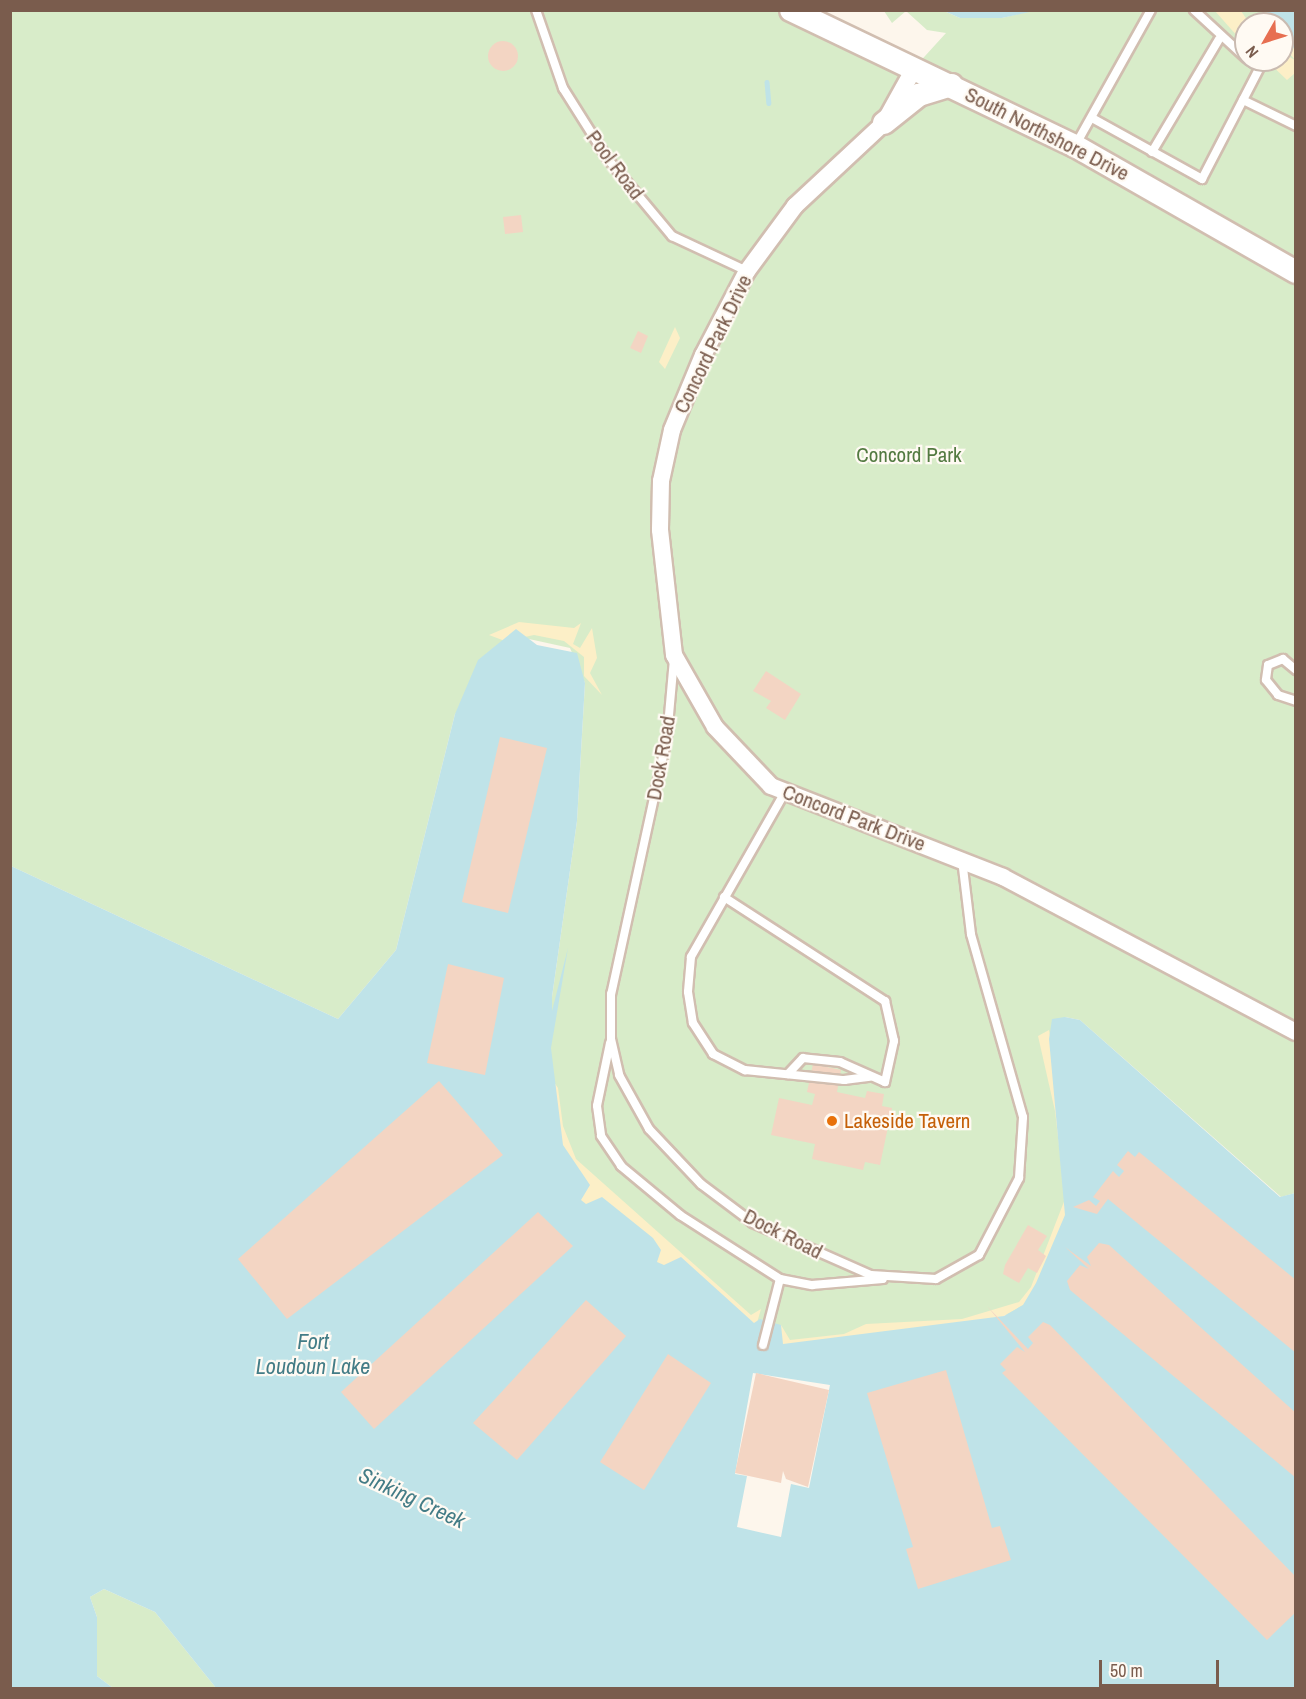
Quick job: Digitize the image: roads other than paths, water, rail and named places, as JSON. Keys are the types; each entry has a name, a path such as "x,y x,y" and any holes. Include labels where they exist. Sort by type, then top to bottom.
{"main road":[{"name":"South Northshore Drive","path":"791,10 915,67 1075,146 1296,272"},
{"path":"884,123 919,94 951,85"}],"street":[{"name":"Concord Park Drive","path":"915,67 884,123 795,206 747,271 703,355 665,453 661,573 674,655 715,727 758,775 785,792 962,860 1296,1032"}],"lane":[{"path":"1075,146 1151,10"},
{"path":"1194,10 1219,39 1234,50"},
{"name":"Pool Road","path":"536,11 563,88 607,158 672,236 747,271"},
{"path":"1152,152 1219,39"},
{"path":"1092,118 1202,179 1257,72"},
{"path":"1243,100 1296,126"},
{"name":"Dock Road","path":"674,655 666,738 614,971 611,1039 619,1076 645,1124 701,1184 788,1241 871,1275 936,1279 979,1255 1019,1178 1023,1117 970,934 962,860"},
{"path":"1296,670 1283,659 1268,664 1266,680 1278,694 1296,700"},
{"path":"785,792 724,897 690,964 695,1030 713,1054 731,1065 788,1074 870,1077"},
{"path":"724,897 885,1001 894,1041 885,1082 840,1062 803,1058 788,1074"},
{"path":"611,1039 597,1106 608,1150 680,1215 780,1279 812,1286 892,1277"},
{"path":"763,1345 780,1279"}],"water":[{"path":"944,11 1034,11 1002,18 960,18"},
{"path":"1295,11 1295,51 1294,12 1267,12"},
{"name":"Fort Loudoun Lake","path":"516,629 537,645 577,653 585,683 577,821 552,997 552,1011 568,948 551,1048 563,1145 590,1185 581,1200 586,1204 602,1197 653,1238 661,1250 657,1262 664,1265 681,1257 754,1323 760,1319 781,1325 783,1344 1004,1316 1023,1305 1036,1283 1065,1215 1049,1039 1052,1019 1065,1017 1080,1020 1280,1197 1295,1193 1295,1688 216,1688 155,1612 104,1589 90,1597 97,1617 97,1676 113,1688 11,1688 11,866 338,1019 396,950 455,714 478,660"}],"waterway":[{"path":"767,82 769,103"}],"place":[{"name":"Lakeside Tavern","path":"832,1121"}],"park label":[{"name":"Concord Park","path":"909,455"}],"water label":[{"name":"Sinking Creek","path":"412,1498"}]}
